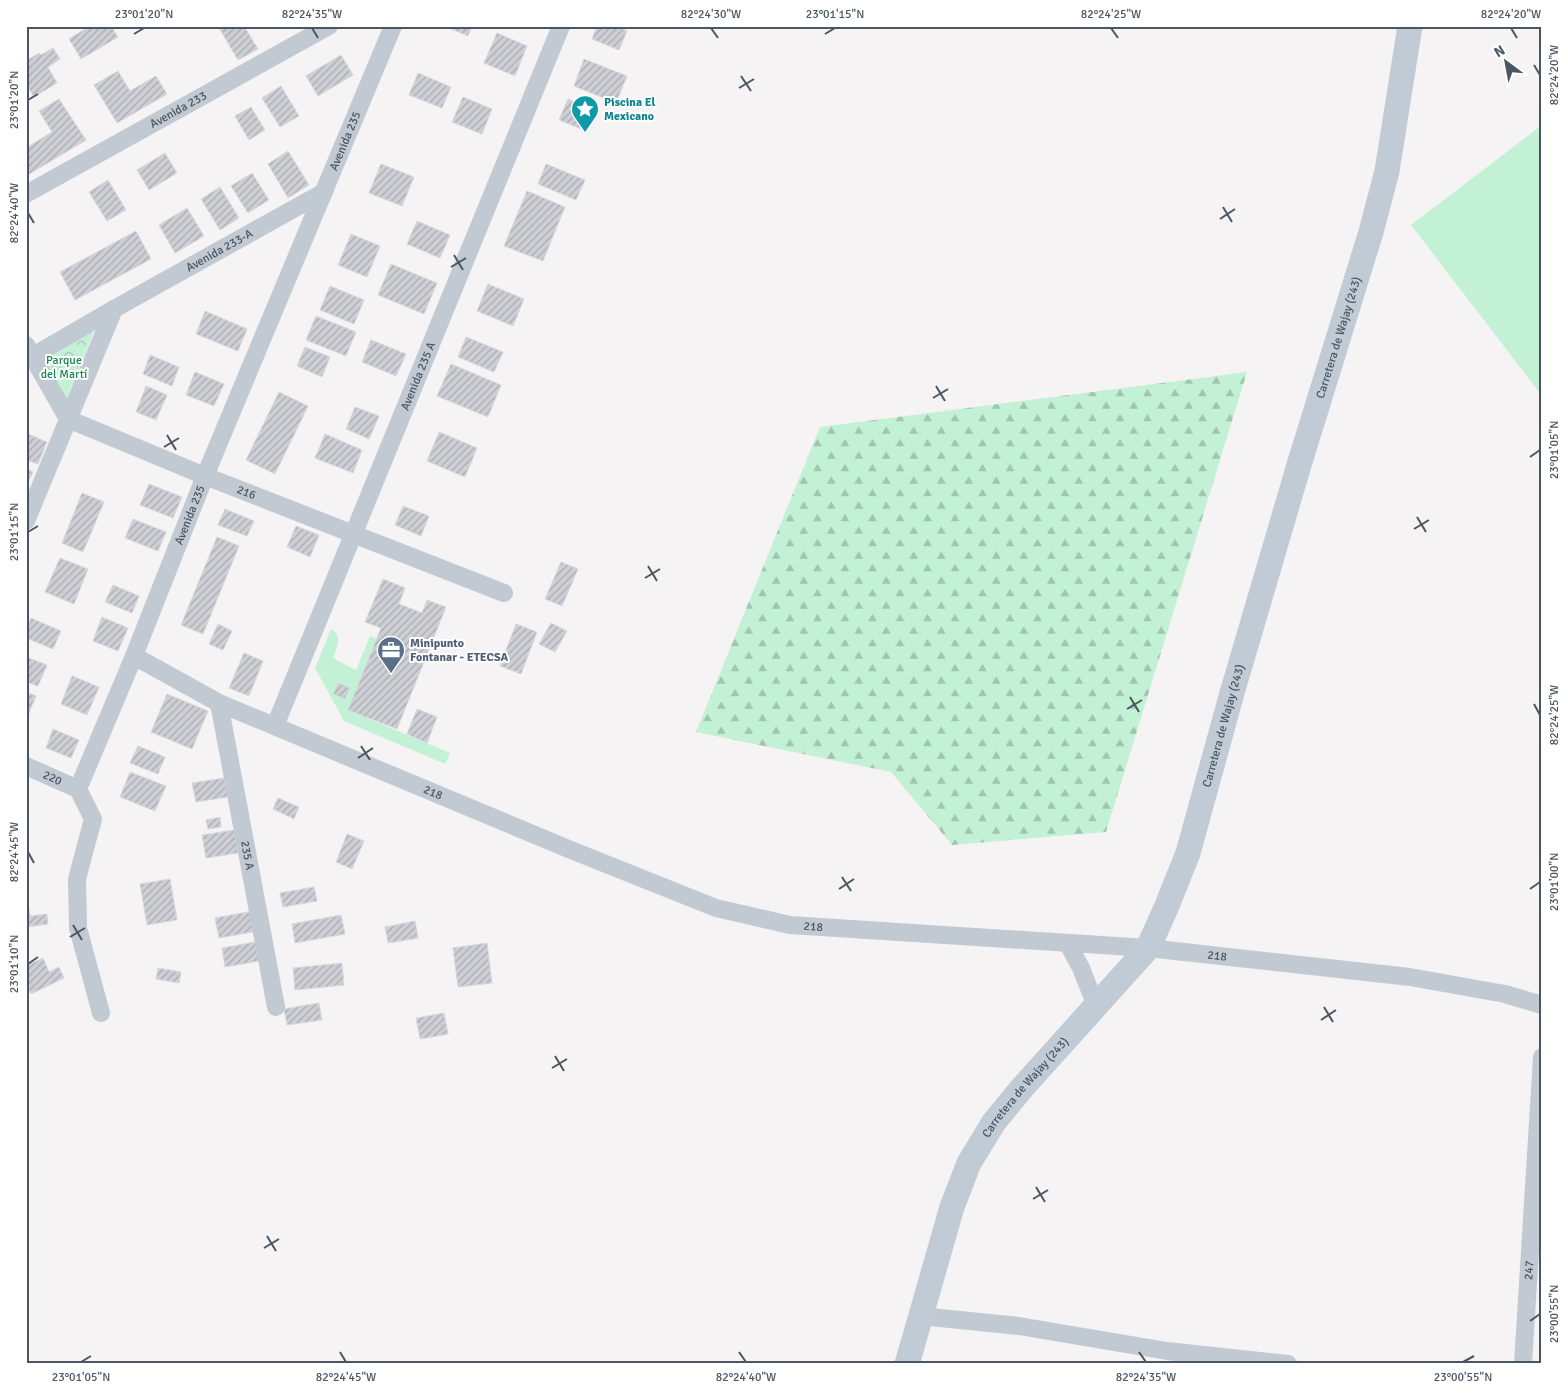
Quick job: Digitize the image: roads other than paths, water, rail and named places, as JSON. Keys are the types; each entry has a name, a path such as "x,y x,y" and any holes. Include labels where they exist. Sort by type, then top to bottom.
{"main road":[{"name":"Carretera de Wajay (243)","path":"907,1364 952,1207 969,1163 999,1115 1148,948 1188,853 1232,692 1388,171 1410,26"}],"street":[{"name":"Avenida 233","path":"26,194 329,26"},
{"name":"Avenida 235","path":"78,789 134,656 205,476 393,26"},
{"name":"Avenida 235 A","path":"275,726 561,26"},
{"name":"Avenida 233-A","path":"30,350 114,309 324,192"},
{"path":"26,521 114,309"},
{"path":"30,350 68,420"},
{"name":"216","path":"68,420 205,476 504,593"},
{"name":"218","path":"134,656 219,703 570,850 716,908 790,926 1148,948 1410,976 1505,994 1542,1005"},
{"name":"235 A","path":"219,703 276,1007"},
{"name":"220","path":"26,766 78,789"},
{"path":"78,789 93,818 77,879 78,928 101,1013"},
{"path":"1068,944 1081,968 1096,1006"},
{"name":"247","path":"1523,1364 1537,1221 1542,1057"},
{"path":"920,1316 1019,1326 1166,1351 1288,1364"}],"place":[{"name":"Piscina El Mexicano","path":"585,133"},
{"name":"Minipunto Fontanar - ETECSA","path":"391,674"}],"park label":[{"name":"Parque del Martí","path":"64,367"}]}
